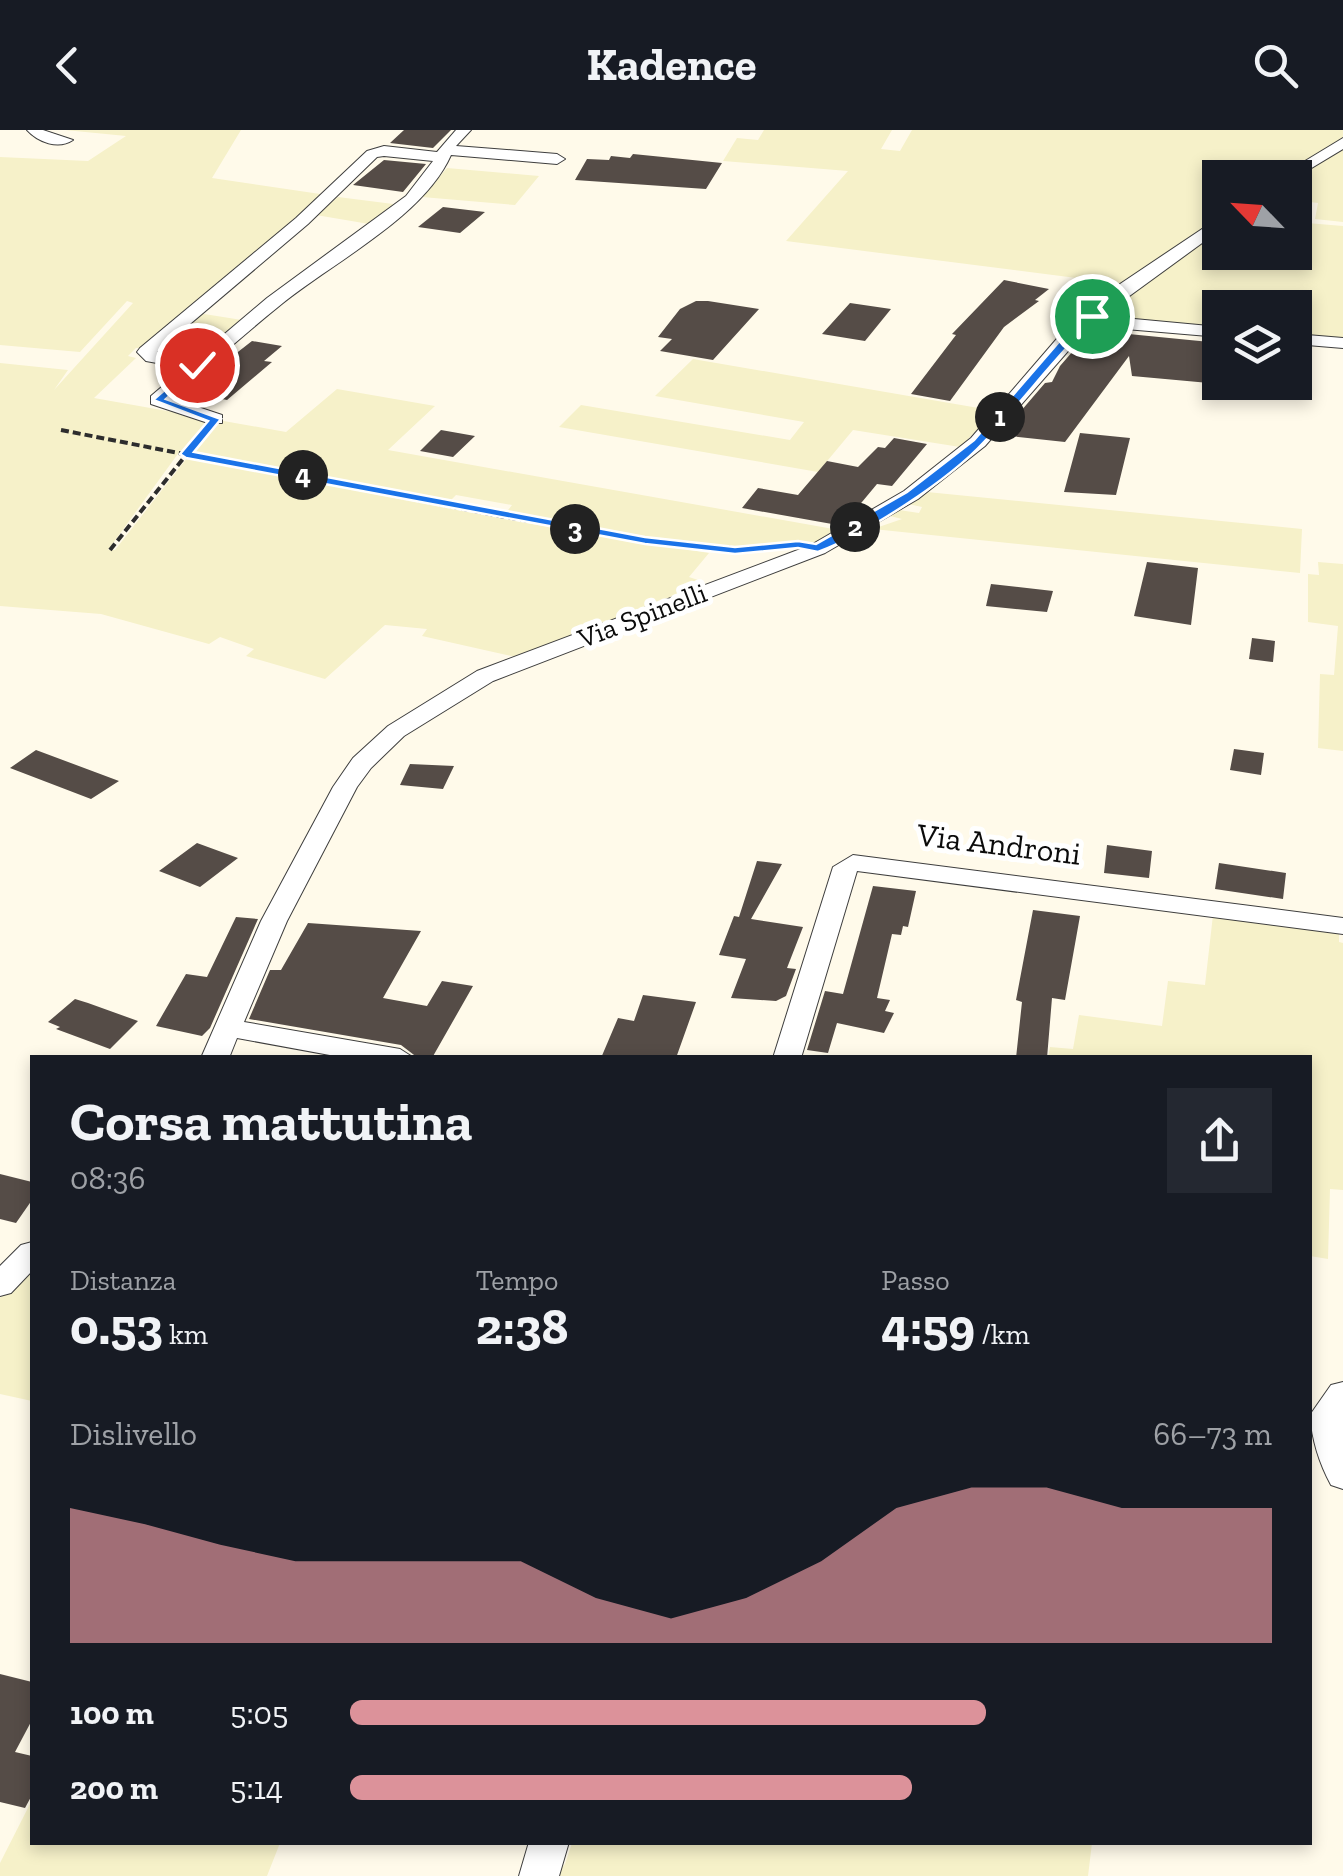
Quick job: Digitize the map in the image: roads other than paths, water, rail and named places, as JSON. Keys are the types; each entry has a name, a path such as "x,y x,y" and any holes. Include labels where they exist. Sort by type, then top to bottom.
{"street":[{"path":"34,130 44,138 64,140"},
{"path":"215,419 158,400 273,302 412,200 464,130"},
{"path":"1312,161 1343,143"},
{"path":"197,365 152,357 146,352 302,221 372,154 384,151 557,159"},
{"name":"Via Spinelli","path":"216,1055 274,921 345,787 362,763 396,732 484,676 818,548 911,495 978,442 1086,320 1202,235"},
{"path":"1086,320 1202,330"},
{"path":"1312,340 1343,343"},
{"name":"Via Androni","path":"788,1055 846,867 853,863 1343,926"},
{"path":"228,1028 383,1055"},
{"path":"0,1284 30,1255"},
{"path":"1343,1394 1327,1415 1329,1437 1343,1476"},
{"path":"539,1876 549,1845"}]}
